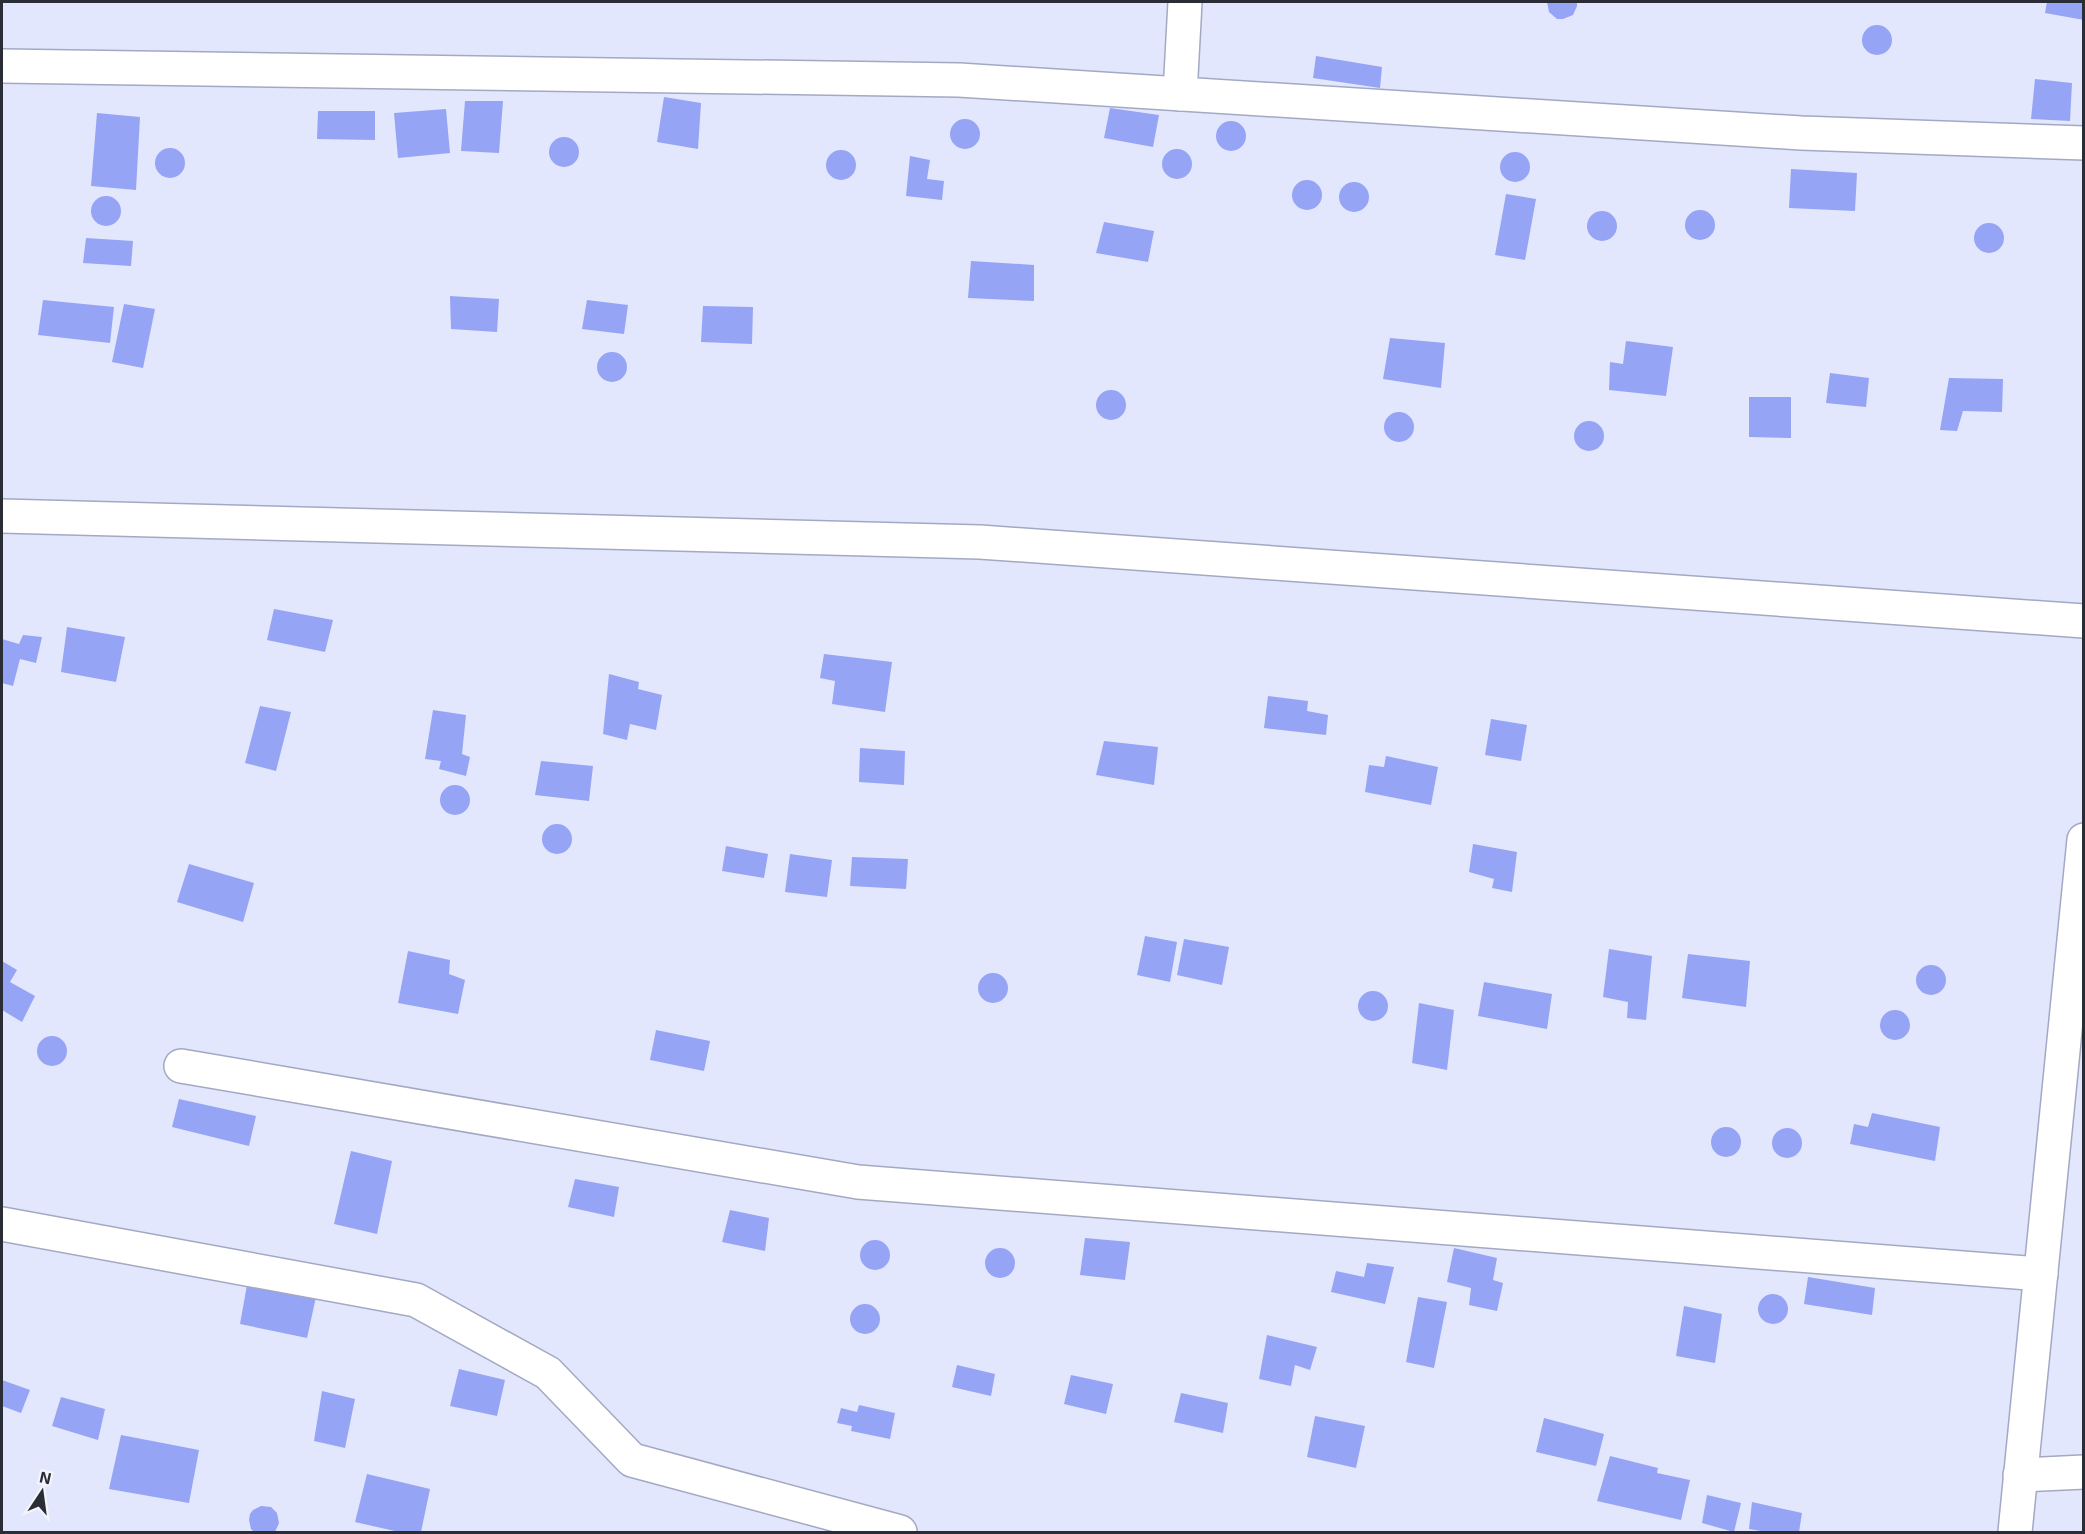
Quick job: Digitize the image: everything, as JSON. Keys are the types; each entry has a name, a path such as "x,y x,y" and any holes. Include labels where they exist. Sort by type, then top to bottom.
{"street":[{"path":"1180,94 1185,2"},
{"path":"2,66 959,80 1801,133 2084,143"},
{"path":"2,516 980,542 2084,621"},
{"path":"2015,1533 2084,840"},
{"path":"181,1066 858,1182 2041,1274"},
{"path":"2,1224 416,1300 548,1373 632,1460 900,1533"},
{"path":"2020,1475 2084,1472"}],"building":[{"path":"1547,2 1577,2 1577,6 1573,15 1557,19 1549,12"},
{"path":"2047,2 2084,2 2084,20 2045,13"},
{"path":"1877,25 1888,29 1892,40 1888,51 1877,55 1866,51 1862,40 1866,29"},
{"path":"1316,56 1382,67 1380,88 1313,78"},
{"path":"2035,79 2072,83 2070,121 2031,119"},
{"path":"664,97 701,103 698,149 657,142"},
{"path":"465,101 503,101 499,153 461,151"},
{"path":"1110,108 1159,115 1153,147 1104,138"},
{"path":"446,109 450,153 398,158 394,113"},
{"path":"318,111 375,111 375,140 317,139"},
{"path":"97,113 140,117 136,190 91,186"},
{"path":"965,119 976,123 980,134 976,145 965,149 954,145 950,134 954,123"},
{"path":"1231,121 1242,125 1246,136 1242,147 1231,151 1220,147 1216,136 1220,125"},
{"path":"564,137 575,141 579,152 575,163 564,167 553,163 549,152 553,141"},
{"path":"170,148 181,152 185,163 181,174 170,178 159,174 155,163 159,152"},
{"path":"1177,149 1188,153 1192,164 1188,175 1177,179 1166,175 1162,164 1166,153"},
{"path":"841,150 852,154 856,165 852,176 841,180 830,176 826,165 830,154"},
{"path":"1515,152 1526,156 1530,167 1526,178 1515,182 1504,178 1500,167 1504,156"},
{"path":"910,156 930,160 927,179 944,181 942,200 906,196"},
{"path":"1791,169 1857,173 1855,211 1789,208"},
{"path":"1307,180 1318,184 1322,195 1318,206 1307,210 1296,206 1292,195 1296,184"},
{"path":"1354,182 1365,186 1369,197 1365,208 1354,212 1343,208 1339,197 1343,186"},
{"path":"1506,194 1536,199 1525,260 1495,255"},
{"path":"106,196 117,200 121,211 117,222 106,226 95,222 91,211 95,200"},
{"path":"1700,210 1711,214 1715,225 1711,236 1700,240 1689,236 1685,225 1689,214"},
{"path":"1602,211 1613,215 1617,226 1613,237 1602,241 1591,237 1587,226 1591,215"},
{"path":"1104,222 1154,231 1148,262 1096,253"},
{"path":"1989,223 2000,227 2004,238 2000,249 1989,253 1978,249 1974,238 1978,227"},
{"path":"86,238 133,241 131,266 83,263"},
{"path":"971,261 1034,265 1034,301 968,298"},
{"path":"450,296 499,299 497,332 451,329"},
{"path":"43,300 114,307 110,343 38,335"},
{"path":"587,300 628,305 624,334 582,329"},
{"path":"124,304 155,309 143,368 112,362"},
{"path":"703,306 753,307 752,344 701,342"},
{"path":"1390,338 1445,343 1441,388 1383,379"},
{"path":"1626,341 1673,347 1666,396 1609,390 1610,362 1623,364"},
{"path":"612,352 623,356 627,367 623,378 612,382 601,378 597,367 601,356"},
{"path":"1830,373 1869,378 1866,407 1826,403"},
{"path":"1949,378 2003,379 2002,412 1963,411 1957,431 1940,430"},
{"path":"1111,390 1122,394 1126,405 1122,416 1111,420 1100,416 1096,405 1100,394"},
{"path":"1749,397 1791,397 1791,438 1749,437"},
{"path":"1399,412 1410,416 1414,427 1410,438 1399,442 1388,438 1384,427 1388,416"},
{"path":"1589,421 1600,425 1604,436 1600,447 1589,451 1578,447 1574,436 1578,425"},
{"path":"274,609 333,620 325,652 267,640"},
{"path":"67,627 125,637 116,682 61,672"},
{"path":"23,635 42,637 36,663 20,659 13,686 2,683 2,639 19,644"},
{"path":"824,654 892,662 885,712 832,704 835,681 820,678"},
{"path":"609,674 639,682 638,689 662,695 656,730 630,724 627,740 603,734"},
{"path":"1268,696 1308,701 1307,711 1328,715 1326,735 1264,728"},
{"path":"260,706 291,712 276,771 245,763"},
{"path":"433,710 466,715 462,754 470,757 466,776 439,769 441,761 425,759"},
{"path":"1491,719 1527,725 1521,761 1485,755"},
{"path":"1104,741 1158,747 1154,785 1096,775"},
{"path":"860,748 905,751 904,785 859,782"},
{"path":"1386,756 1438,767 1431,805 1365,792 1369,765 1384,767"},
{"path":"541,761 593,766 589,801 535,795"},
{"path":"455,785 466,789 470,800 466,811 455,815 444,811 440,800 444,789"},
{"path":"557,824 568,828 572,839 568,850 557,854 546,850 542,839 546,828"},
{"path":"1473,844 1517,852 1512,892 1492,888 1494,879 1469,872"},
{"path":"726,846 768,854 764,878 722,871"},
{"path":"790,854 832,860 827,897 785,892"},
{"path":"852,857 908,859 906,889 850,886"},
{"path":"189,864 254,883 243,922 177,902"},
{"path":"1145,936 1177,942 1170,982 1137,975"},
{"path":"1184,939 1229,947 1222,985 1177,975"},
{"path":"1609,949 1652,956 1646,1020 1627,1018 1628,1002 1603,997"},
{"path":"408,951 450,960 449,974 465,980 458,1014 398,1003"},
{"path":"1688,954 1750,961 1746,1007 1682,998"},
{"path":"2,961 17,970 10,982 35,996 22,1022 2,1010"},
{"path":"1931,965 1942,969 1946,980 1942,991 1931,995 1920,991 1916,980 1920,969"},
{"path":"993,973 1004,977 1008,988 1004,999 993,1003 982,999 978,988 982,977"},
{"path":"1484,982 1552,994 1547,1029 1478,1016"},
{"path":"1373,991 1384,995 1388,1006 1384,1017 1373,1021 1362,1017 1358,1006 1362,995"},
{"path":"1419,1003 1454,1010 1447,1070 1412,1063"},
{"path":"1895,1010 1906,1014 1910,1025 1906,1036 1895,1040 1884,1036 1880,1025 1884,1014"},
{"path":"656,1030 710,1041 704,1071 650,1060"},
{"path":"52,1036 63,1040 67,1051 63,1062 52,1066 41,1062 37,1051 41,1040"},
{"path":"179,1099 256,1116 249,1146 172,1127"},
{"path":"1872,1113 1940,1127 1935,1161 1850,1144 1854,1124 1868,1127"},
{"path":"1726,1127 1737,1131 1741,1142 1737,1153 1726,1157 1715,1153 1711,1142 1715,1131"},
{"path":"1787,1128 1798,1132 1802,1143 1798,1154 1787,1158 1776,1154 1772,1143 1776,1132"},
{"path":"351,1151 392,1161 377,1234 334,1224"},
{"path":"575,1179 619,1187 614,1217 568,1207"},
{"path":"730,1210 769,1218 765,1251 722,1242"},
{"path":"1085,1238 1130,1242 1125,1280 1080,1275"},
{"path":"875,1240 886,1244 890,1255 886,1266 875,1270 864,1266 860,1255 864,1244"},
{"path":"1000,1248 1011,1252 1015,1263 1011,1274 1000,1278 989,1274 985,1263 989,1252"},
{"path":"1454,1248 1497,1258 1493,1280 1503,1283 1497,1311 1469,1305 1471,1288 1447,1282"},
{"path":"1367,1263 1394,1267 1385,1304 1331,1292 1336,1271 1364,1277"},
{"path":"1808,1277 1875,1288 1872,1315 1804,1304"},
{"path":"247,1285 316,1297 307,1338 240,1324"},
{"path":"1773,1294 1784,1298 1788,1309 1784,1320 1773,1324 1762,1320 1758,1309 1762,1298"},
{"path":"1418,1297 1447,1302 1434,1368 1406,1362"},
{"path":"865,1304 876,1308 880,1319 876,1330 865,1334 854,1330 850,1319 854,1308"},
{"path":"1684,1306 1722,1314 1715,1363 1676,1356"},
{"path":"1267,1335 1317,1347 1310,1370 1295,1365 1291,1386 1259,1379"},
{"path":"957,1365 995,1374 991,1396 952,1387"},
{"path":"459,1369 505,1380 497,1416 450,1406"},
{"path":"1071,1375 1113,1384 1106,1414 1064,1404"},
{"path":"2,1380 30,1390 21,1413 2,1406"},
{"path":"322,1391 355,1399 345,1448 314,1441"},
{"path":"1181,1393 1228,1403 1223,1433 1174,1422"},
{"path":"61,1397 105,1409 98,1440 52,1426"},
{"path":"859,1405 895,1413 890,1439 851,1431 852,1426 837,1423 841,1408 857,1412"},
{"path":"1315,1416 1365,1426 1356,1468 1307,1457"},
{"path":"1544,1418 1604,1434 1596,1466 1536,1452"},
{"path":"121,1435 199,1450 189,1503 109,1489"},
{"path":"1610,1456 1658,1468 1657,1473 1690,1480 1681,1520 1597,1501"},
{"path":"367,1474 430,1489 421,1532 399,1532 355,1522"},
{"path":"1707,1495 1741,1503 1734,1532 1702,1523"},
{"path":"1752,1502 1802,1513 1799,1532 1767,1532 1749,1529"},
{"path":"261,1506 271,1507 277,1513 279,1523 275,1532 254,1532 251,1529 250,1514"}]}
